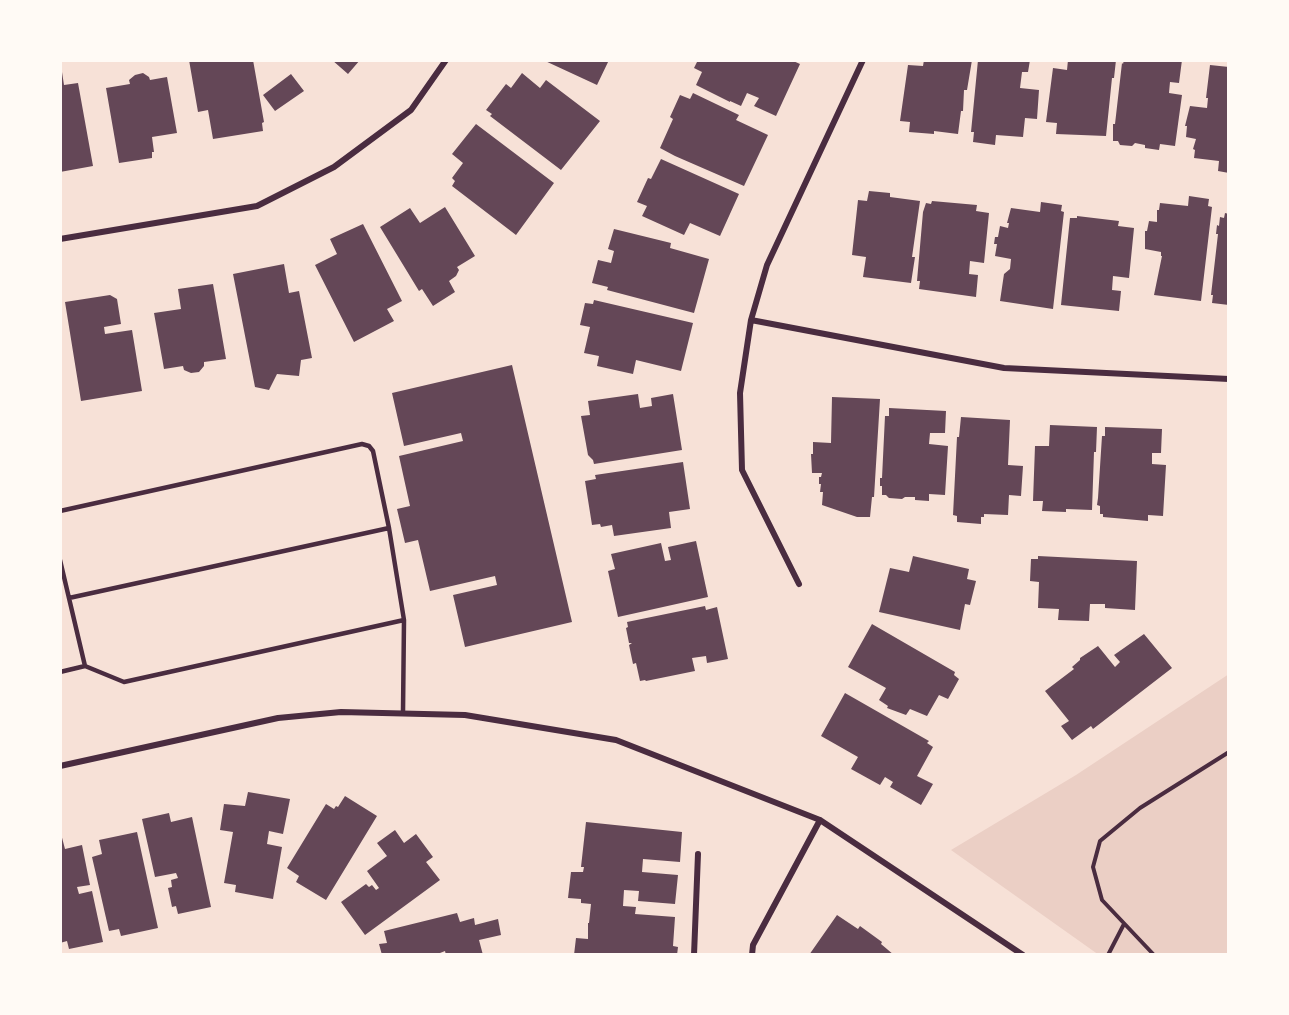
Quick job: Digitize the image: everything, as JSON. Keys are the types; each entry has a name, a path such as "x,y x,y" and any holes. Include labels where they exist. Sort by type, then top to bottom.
{"street":[{"path":"60,239 257,206 334,167 411,110 446,60"},
{"path":"799,584 742,470 740,393 751,320 767,265 863,60"},
{"path":"751,320 1004,368 1229,379"},
{"path":"60,766 278,718 341,712 465,715 616,740 820,820 1023,955"},
{"path":"752,955 753,945 820,820"},
{"path":"694,955 698,854"}],"lane":[{"path":"60,511 362,444 369,446 373,451 389,528 404,620 402,712"},
{"path":"69,598 389,528"},
{"path":"60,560 85,666"},
{"path":"60,672 85,666 124,682 404,620"}],"path":[{"path":"1154,955 1102,900 1093,867 1100,841 1140,808 1229,752"},
{"path":"1108,955 1124,924"}],"shaded area":[{"path":"1229,674 1229,955 1099,955 951,850 1076,775"}],"building":[{"path":"189,60 253,60 264,122 262,123 263,131 213,139 208,110 198,112"},
{"path":"332,60 360,60 348,74"},
{"path":"543,60 609,60 597,85"},
{"path":"698,60 791,60 800,64 776,116 754,106 759,98 747,93 741,106 696,85 702,72 694,68"},
{"path":"924,60 972,60 967,90 964,90 963,111 961,111 958,134 934,131 934,134 909,132 910,122 900,121 908,65 923,66"},
{"path":"978,60 1030,60 1028,72 1022,72 1020,88 1039,90 1037,119 1025,118 1023,137 996,135 995,145 973,142 974,132 971,132"},
{"path":"1068,60 1116,60 1106,136 1056,134 1057,123 1046,122 1053,68 1067,70"},
{"path":"1124,60 1182,60 1179,83 1170,82 1169,93 1182,95 1175,146 1160,144 1159,150 1145,148 1145,145 1135,143 1132,146 1120,145 1118,141 1113,141 1113,124 1115,124"},
{"path":"1210,65 1229,67 1229,173 1218,171 1219,161 1194,158 1195,150 1193,149 1196,139 1186,137 1187,126 1185,126 1190,106 1207,108"},
{"path":"60,72 62,72 64,85 78,83 93,166 60,172"},
{"path":"143,73 150,80 167,77 177,133 152,137 154,152 152,152 152,158 119,163 106,88 130,84 129,80"},
{"path":"522,73 540,88 546,80 600,121 561,170 490,116 492,114 486,110 506,84 511,88"},
{"path":"291,74 304,91 275,111 263,95"},
{"path":"693,93 739,115 736,120 768,135 744,186 660,148 673,119 670,117 680,95 690,99"},
{"path":"476,124 554,183 516,235 452,186 455,181 452,178 463,163 452,154"},
{"path":"661,159 739,194 720,236 690,223 684,235 642,216 647,206 637,202 648,178 651,179"},
{"path":"869,191 890,193 890,197 920,201 912,257 915,257 911,283 863,277 866,257 852,255 858,200 867,201"},
{"path":"1189,196 1209,199 1208,206 1212,207 1201,301 1154,295 1162,256 1161,252 1145,249 1145,231 1147,231 1149,221 1157,222 1157,210 1159,210 1160,203 1188,206"},
{"path":"932,201 977,205 976,211 989,213 984,263 970,261 969,274 978,275 976,297 919,289 920,281 917,281 923,212 926,203 931,204"},
{"path":"1041,202 1062,205 1061,211 1064,212 1053,309 1000,301 1004,274 1010,269 1011,259 995,256 997,244 994,244 995,237 998,237 1000,226 1008,228 1011,208 1040,212"},
{"path":"445,207 475,256 457,267 459,270 456,276 449,281 455,292 433,306 422,289 419,291 380,227 410,208 420,223"},
{"path":"1225,213 1229,214 1229,305 1212,303 1213,295 1211,295 1217,225 1219,226 1220,217 1224,218"},
{"path":"1077,216 1119,221 1118,226 1134,228 1129,278 1113,276 1112,290 1121,291 1119,311 1061,305 1070,218 1077,218"},
{"path":"363,224 402,301 387,309 394,321 354,342 315,265 337,254 330,239"},
{"path":"614,229 671,243 670,248 709,259 694,313 607,290 608,287 592,283 598,260 611,263 614,251 608,249"},
{"path":"284,264 289,293 299,291 312,358 301,360 299,376 277,374 269,390 255,387 233,274"},
{"path":"213,284 226,359 204,362 199,372 191,373 184,370 183,366 164,369 154,313 181,309 178,289"},
{"path":"110,295 117,299 121,324 104,327 105,334 132,330 142,391 81,401 65,302"},
{"path":"594,300 693,323 681,371 636,360 633,374 597,366 599,356 584,353 590,327 580,325 585,303 593,304"},
{"path":"512,365 572,622 465,647 453,595 497,585 495,576 430,591 418,540 405,543 397,509 410,506 399,456 463,441 461,433 404,446 392,393"},
{"path":"638,394 640,408 652,406 651,398 673,394 682,450 594,464 588,455 581,416 590,415 588,401"},
{"path":"832,397 880,399 874,497 872,497 870,517 857,517 822,505 823,492 820,492 819,477 822,473 812,473 811,454 813,454 813,442 831,443"},
{"path":"889,408 946,411 945,433 930,433 929,444 948,446 945,495 929,494 929,501 915,500 915,497 902,499 882,495 880,478 882,478 885,416 889,416"},
{"path":"961,417 1010,420 1008,465 1023,466 1021,496 1009,495 1008,515 984,514 984,517 981,517 981,524 957,522 957,516 953,515 957,437 959,437"},
{"path":"1050,425 1097,427 1092,510 1042,511 1043,501 1033,501 1035,446 1049,446"},
{"path":"1105,427 1162,429 1161,453 1152,453 1152,464 1166,465 1163,516 1148,515 1148,521 1103,517 1103,514 1100,514 1100,506 1097,505 1102,436 1105,436"},
{"path":"683,462 690,509 669,512 671,528 614,536 612,525 601,527 600,524 592,525 585,481 596,479 595,475"},
{"path":"696,541 708,597 618,617 608,571 615,569 611,554 661,543 665,561 671,560 668,547"},
{"path":"913,556 969,569 967,579 976,581 970,605 965,604 960,630 879,612 890,568 909,572"},
{"path":"1038,556 1137,561 1135,610 1105,608 1105,604 1090,604 1089,621 1058,620 1059,609 1038,608 1039,582 1030,581 1031,559 1038,559"},
{"path":"705,606 706,610 717,607 728,659 707,663 706,656 692,658 695,671 640,681 636,663 633,664 629,645 632,643 629,643 627,622"},
{"path":"872,624 955,672 954,675 959,679 948,699 939,695 927,716 910,709 906,715 887,708 888,706 879,700 886,688 848,667"},
{"path":"1144,634 1172,668 1093,729 1091,726 1072,740 1061,726 1069,721 1045,691 1074,669 1072,667 1080,658 1098,646 1115,667 1120,662 1114,655"},
{"path":"845,693 929,741 927,743 933,747 917,776 933,784 921,805 890,787 893,782 885,777 880,785 851,769 858,757 821,736"},
{"path":"248,792 290,799 283,834 269,831 267,844 282,847 273,899 235,892 236,885 224,883 233,832 220,830 224,804 245,806"},
{"path":"345,796 377,816 326,900 296,882 299,876 287,868 326,804 334,809"},
{"path":"169,813 171,822 192,817 211,907 178,914 176,906 172,907 168,888 172,887 171,880 178,878 176,873 155,877 142,819"},
{"path":"586,822 682,832 680,862 643,859 642,872 678,875 675,904 638,901 639,891 624,890 623,906 636,907 635,914 675,917 673,946 678,947 677,955 574,955 576,938 588,939 591,904 581,903 581,899 568,898 571,872 583,872 584,867 581,867"},
{"path":"60,830 65,849 82,845 90,885 77,887 79,894 92,891 103,942 69,949 67,941 60,943"},
{"path":"395,830 404,843 416,834 433,857 426,862 440,880 365,935 341,902 366,884 369,887 372,885 376,890 379,888 367,871 387,856 377,843"},
{"path":"137,832 158,928 121,936 119,929 109,931 92,857 102,854 99,840"},
{"path":"457,913 460,922 474,918 475,925 498,919 501,935 479,940 483,955 446,955 445,951 435,955 382,955 379,944 387,943 384,931"},
{"path":"837,915 858,929 860,926 882,942 881,944 894,955 809,955"}]}
